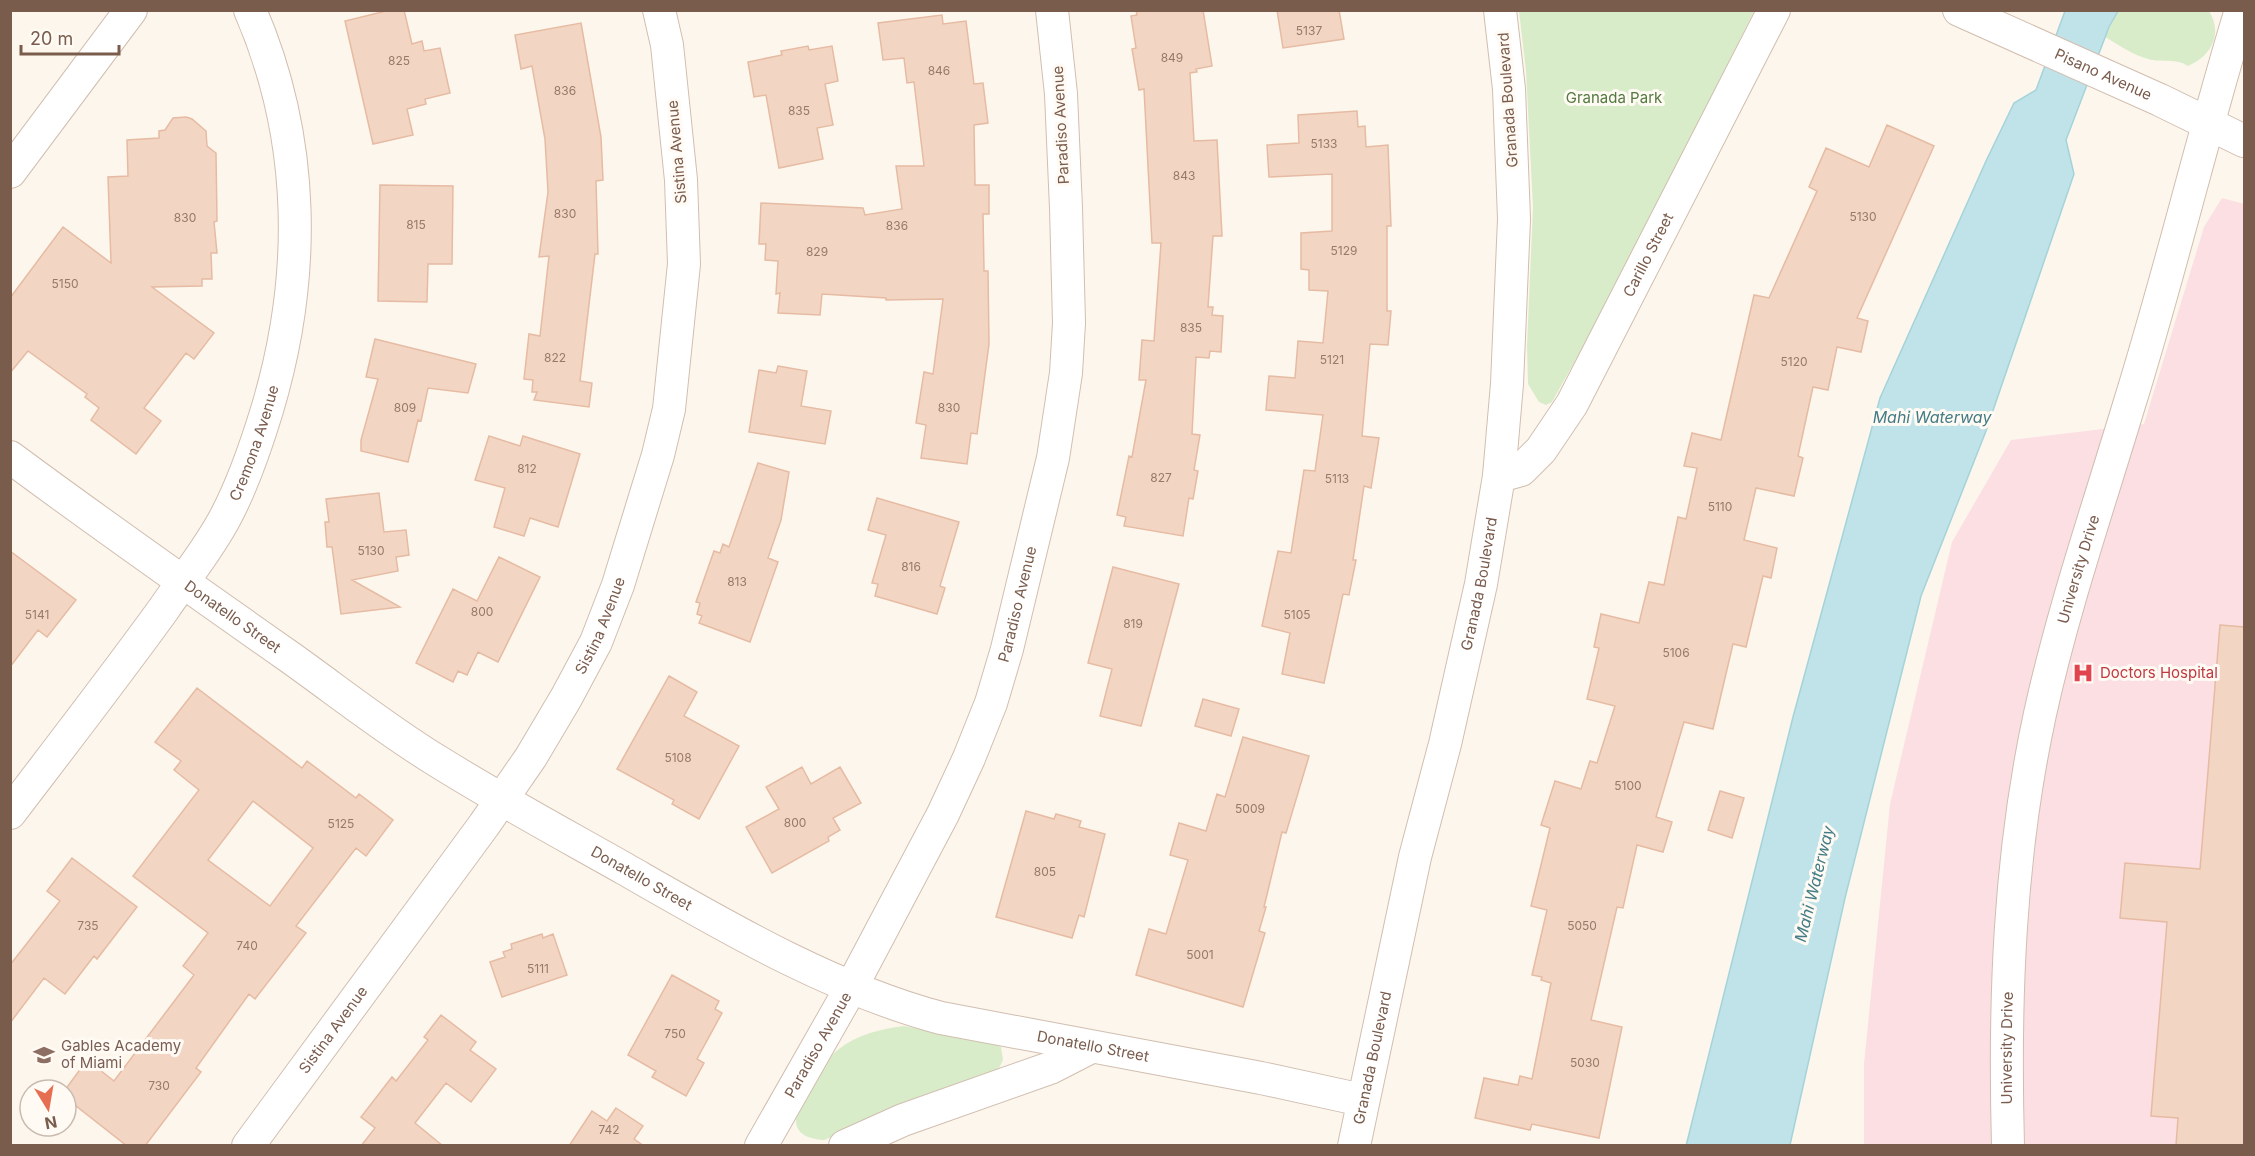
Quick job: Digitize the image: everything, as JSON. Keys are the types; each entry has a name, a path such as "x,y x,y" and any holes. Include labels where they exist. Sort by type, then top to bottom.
{"street":[{"path":"10,172 131,10"},
{"name":"Cremona Avenue","path":"10,813 184,581 220,528 243,480 274,387 293,292 295,235 293,176 285,121 272,69 250,10"},
{"name":"Paradiso Avenue","path":"761,1146 852,986 943,814 991,703 1010,638 1053,458 1066,373 1069,323 1061,94 1052,10"},
{"name":"Granada Boulevard","path":"1354,1146 1415,857 1481,584 1499,476 1507,384 1514,219 1509,89 1500,10"},
{"name":"Carillo Street","path":"1499,476 1521,470 1572,404 1774,10"},
{"name":"Pisano Avenue","path":"1959,10 2207,122 2244,141"},
{"name":"University Drive","path":"2008,1146 2007,1042 2010,944 2014,881 2033,752 2062,624 2100,494 2132,396 2177,240 2207,122 2241,10"},
{"name":"Sistina Avenue","path":"248,1146 502,799 537,747 596,642 618,585 642,513 669,409 684,264 681,180 662,11"},
{"name":"Donatello Street","path":"10,457 134,548 437,761 773,951 852,986 916,1011 941,1018 1217,1069 1362,1100"},
{"path":"845,1146 903,1120 1050,1068 1091,1047"}],"shaded area":[{"name":"Doctors Hospital","path":"2222,198 2244,204 2244,1145 1864,1146 1864,1064 1890,804 1952,542 2011,440 2144,424 2204,227"}],"green space":[{"name":"Granada Park","path":"1519,11 1754,11 1619,282 1552,402 1546,405 1539,402 1528,384 1527,346 1533,207 1526,71"},
{"path":"2118,11 2209,11 2215,27 2213,43 2203,56 2188,66 2179,62 2142,57 2105,37"},
{"path":"904,1026 988,1042 1001,1047 1003,1060 998,1070 824,1140 802,1134 796,1121 800,1104 816,1075 831,1056 846,1044 862,1036"}],"water":[{"name":"Mahi Waterway","path":"2065,11 2118,11 2109,27 2066,140 2074,174 1986,431 1921,596 1845,898 1790,1145 1686,1146 1793,717 1880,398 2014,103 2036,90"}],"building":[{"path":"390,10 404,10 412,44 422,41 424,51 440,48 450,93 425,99 426,104 407,109 413,135 373,144 345,21"},
{"path":"1136,10 1203,10 1212,66 1196,69 1197,72 1190,73 1194,141 1217,140 1222,236 1213,236 1208,307 1213,307 1212,315 1223,316 1221,352 1210,351 1209,358 1196,357 1192,434 1200,435 1194,470 1198,471 1193,499 1189,498 1183,536 1124,526 1126,517 1117,515 1129,456 1132,457 1146,380 1139,380 1142,340 1154,341 1161,243 1152,243 1144,89 1139,90 1132,49 1136,48 1131,16 1137,15"},
{"path":"1277,10 1339,10 1344,39 1283,48"},
{"path":"942,15 943,24 966,21 974,84 983,83 988,123 974,125 975,185 989,185 989,214 983,214 984,271 988,271 989,344 977,434 971,433 967,464 921,458 926,425 916,423 924,372 933,374 943,299 886,300 886,298 822,294 820,315 778,313 780,293 776,294 778,261 765,260 766,244 759,244 761,203 863,208 865,215 902,209 896,166 924,166 914,82 907,83 904,58 883,60 878,23"},
{"path":"581,23 601,137 603,180 596,181 598,254 595,254 580,381 592,383 589,407 534,400 537,392 532,392 533,380 524,379 529,334 540,336 549,256 539,257 548,192 545,139 532,66 521,69 515,35"},
{"path":"808,46 809,50 832,46 838,81 825,84 833,125 817,128 823,159 779,168 766,95 754,97 748,62 782,55 781,51"},
{"path":"1357,111 1358,127 1365,126 1366,147 1388,145 1391,226 1387,226 1387,311 1391,311 1388,345 1370,344 1362,436 1379,438 1371,488 1364,486 1353,560 1356,560 1349,595 1343,594 1324,683 1282,674 1290,633 1262,626 1278,551 1291,553 1304,470 1315,471 1323,415 1266,410 1269,376 1295,378 1298,341 1323,343 1328,291 1309,290 1309,270 1301,269 1301,233 1332,231 1332,174 1269,177 1267,145 1299,143 1298,115"},
{"path":"173,118 192,119 206,131 207,146 216,153 217,221 214,222 217,253 211,253 212,279 202,279 202,286 152,287 214,333 194,359 186,353 144,408 161,421 136,454 91,420 99,408 85,397 87,394 28,351 10,373 10,298 63,227 111,263 108,177 128,176 127,140 159,138 159,131 165,130"},
{"path":"1887,125 1934,146 1857,318 1868,321 1861,352 1837,347 1828,390 1813,387 1798,456 1803,458 1794,496 1756,488 1744,540 1777,548 1771,578 1763,576 1746,647 1733,644 1713,729 1684,722 1656,817 1672,822 1663,852 1637,845 1623,908 1617,907 1591,1020 1622,1027 1599,1138 1532,1124 1530,1130 1475,1118 1484,1078 1518,1085 1520,1076 1532,1079 1551,983 1541,980 1542,977 1532,975 1547,910 1531,906 1550,828 1541,825 1555,781 1581,789 1590,761 1597,763 1615,706 1587,699 1599,648 1594,647 1601,614 1639,623 1649,582 1664,585 1678,517 1686,519 1697,468 1684,466 1692,433 1721,440 1754,295 1769,298 1817,191 1809,187 1826,148 1869,167"},
{"path":"380,185 453,186 452,264 428,264 427,302 378,301"},
{"path":"375,339 476,364 468,393 428,388 421,421 418,420 408,462 361,451 361,440 378,379 366,377"},
{"path":"778,366 807,371 801,406 831,411 825,444 749,432 759,370 776,373"},
{"path":"489,436 520,446 523,436 580,454 558,527 530,518 524,536 494,527 505,488 475,480"},
{"path":"758,463 789,472 781,520 768,558 778,562 750,642 699,623 702,616 697,614 700,603 696,602 714,551 720,553 723,544 729,547"},
{"path":"379,493 384,532 406,530 409,555 396,557 398,571 352,580 400,607 341,614 332,547 327,547 325,522 329,522 326,499"},
{"path":"877,498 959,522 940,586 945,588 937,614 875,596 878,584 872,583 886,535 868,530"},
{"path":"10,551 76,600 47,637 38,630 10,667"},
{"path":"499,557 540,577 498,662 478,652 467,675 458,671 453,682 416,663 453,589 477,601"},
{"path":"1113,567 1179,584 1141,726 1100,716 1112,669 1088,663"},
{"path":"2220,625 2244,627 2244,1146 2176,1146 2178,1118 2151,1116 2167,922 2120,918 2125,863 2200,869"},
{"path":"669,676 697,692 684,716 739,746 699,819 672,804 674,800 617,769"},
{"path":"197,688 302,768 307,761 356,798 359,794 393,820 366,856 356,848 296,926 306,933 255,999 249,994 196,1068 201,1072 145,1146 127,1146 78,1107 78,1078 74,1078 87,1060 114,1081 194,975 183,966 208,933 133,876 199,790 174,770 181,761 155,742","holes":["253,801 313,848 270,906 208,860"]},
{"path":"1203,699 1239,709 1231,736 1195,726"},
{"path":"1243,737 1309,756 1286,833 1282,832 1259,931 1265,933 1243,1007 1136,975 1149,929 1166,934 1188,860 1170,855 1179,823 1206,831 1217,794 1225,797"},
{"path":"802,767 811,784 840,767 861,803 833,818 840,830 828,837 829,841 772,873 746,827 779,809 766,787"},
{"path":"1720,791 1744,798 1732,838 1708,830"},
{"path":"1026,811 1054,819 1056,814 1081,821 1079,827 1105,834 1084,917 1079,915 1072,938 996,917"},
{"path":"72,858 137,907 97,959 94,956 65,994 44,978 10,1023 10,965 60,901 47,891"},
{"path":"542,934 543,938 553,934 567,975 502,997 490,962 505,957 503,952 512,949 511,944"},
{"path":"672,975 719,1001 715,1009 722,1013 697,1059 704,1063 686,1096 652,1077 656,1071 628,1055"},
{"path":"441,1015 476,1042 470,1050 496,1069 471,1102 446,1083 415,1123 443,1146 361,1146 375,1128 361,1117 392,1077 396,1081 428,1040 424,1037"},
{"path":"616,1108 643,1126 634,1139 644,1146 569,1146 592,1111 607,1121"}],"place":[{"name":"Doctors Hospital","path":"2083,673"},
{"name":"Gables Academy of Miami","path":"44,1055"}]}
